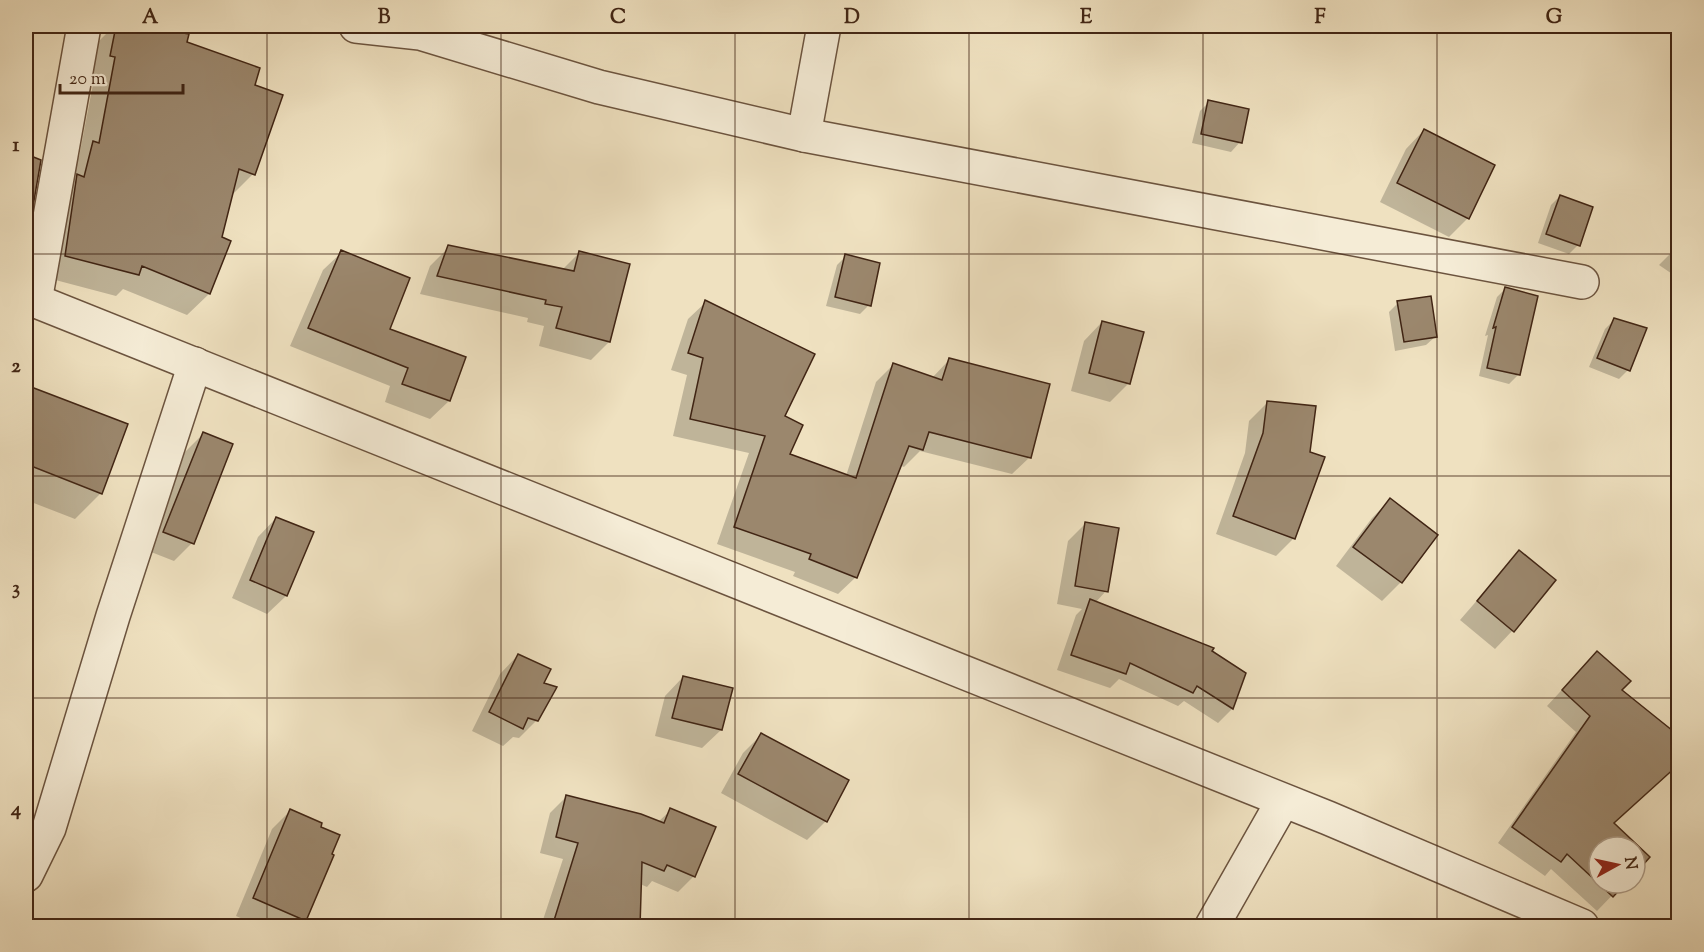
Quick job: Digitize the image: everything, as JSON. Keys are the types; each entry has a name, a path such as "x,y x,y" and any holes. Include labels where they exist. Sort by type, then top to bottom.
{"street":[{"path":"84,26 30,299 1283,801 1582,927"},
{"path":"356,26 420,33 599,87 804,135 1582,282"},
{"path":"804,135 824,26"},
{"path":"26,875 49,828 112,616 195,364"},
{"path":"1212,927 1283,801"}],"building":[{"path":"116,26 143,26 189,34 187,42 260,68 255,85 283,95 255,175 239,169 222,237 231,241 210,294 142,266 139,275 65,256 77,174 84,177 93,141 99,143 115,57 110,56"},
{"path":"1208,100 1249,109 1242,143 1201,134"},
{"path":"1424,129 1495,165 1469,219 1397,183"},
{"path":"26,154 41,160 30,224 26,223"},
{"path":"1560,195 1593,207 1580,246 1546,234"},
{"path":"448,245 574,271 579,251 630,264 610,342 556,328 562,307 545,304 546,300 437,276"},
{"path":"341,250 410,278 390,329 466,357 450,401 402,384 408,368 308,328"},
{"path":"845,254 880,263 871,306 835,297"},
{"path":"1505,287 1538,296 1520,375 1487,368 1496,327 1493,328"},
{"path":"1431,296 1437,337 1404,342 1397,301"},
{"path":"705,300 815,354 785,416 803,425 790,454 856,478 893,363 942,380 949,358 1050,384 1031,458 929,432 923,450 909,446 857,578 809,559 811,554 734,527 765,436 690,419 703,358 688,353"},
{"path":"1614,318 1647,328 1630,371 1597,358"},
{"path":"1102,321 1144,332 1130,384 1089,373"},
{"path":"26,385 128,424 102,494 26,464"},
{"path":"1267,401 1316,406 1310,452 1325,457 1295,539 1233,516 1263,433"},
{"path":"203,432 233,444 194,544 163,532"},
{"path":"1390,498 1438,535 1402,583 1353,547"},
{"path":"276,517 314,532 287,596 250,580"},
{"path":"1085,522 1119,528 1108,592 1075,586"},
{"path":"1519,550 1556,580 1514,632 1477,601"},
{"path":"1090,599 1214,648 1212,651 1246,673 1233,709 1197,686 1193,693 1130,663 1126,674 1071,655"},
{"path":"1597,651 1631,681 1622,690 1678,735 1678,765 1614,823 1627,835 1587,835 1587,873 1567,854 1561,862 1512,827 1590,716 1562,690"},
{"path":"518,654 551,669 544,683 557,687 538,721 528,718 523,729 489,712"},
{"path":"683,676 733,688 722,730 672,718"},
{"path":"761,733 849,780 827,822 738,774"},
{"path":"566,795 641,814 664,823 670,808 716,827 695,877 667,865 664,871 642,862 640,927 552,927 578,843 556,837"},
{"path":"290,809 322,823 321,827 340,835 306,921 253,898"}]}
